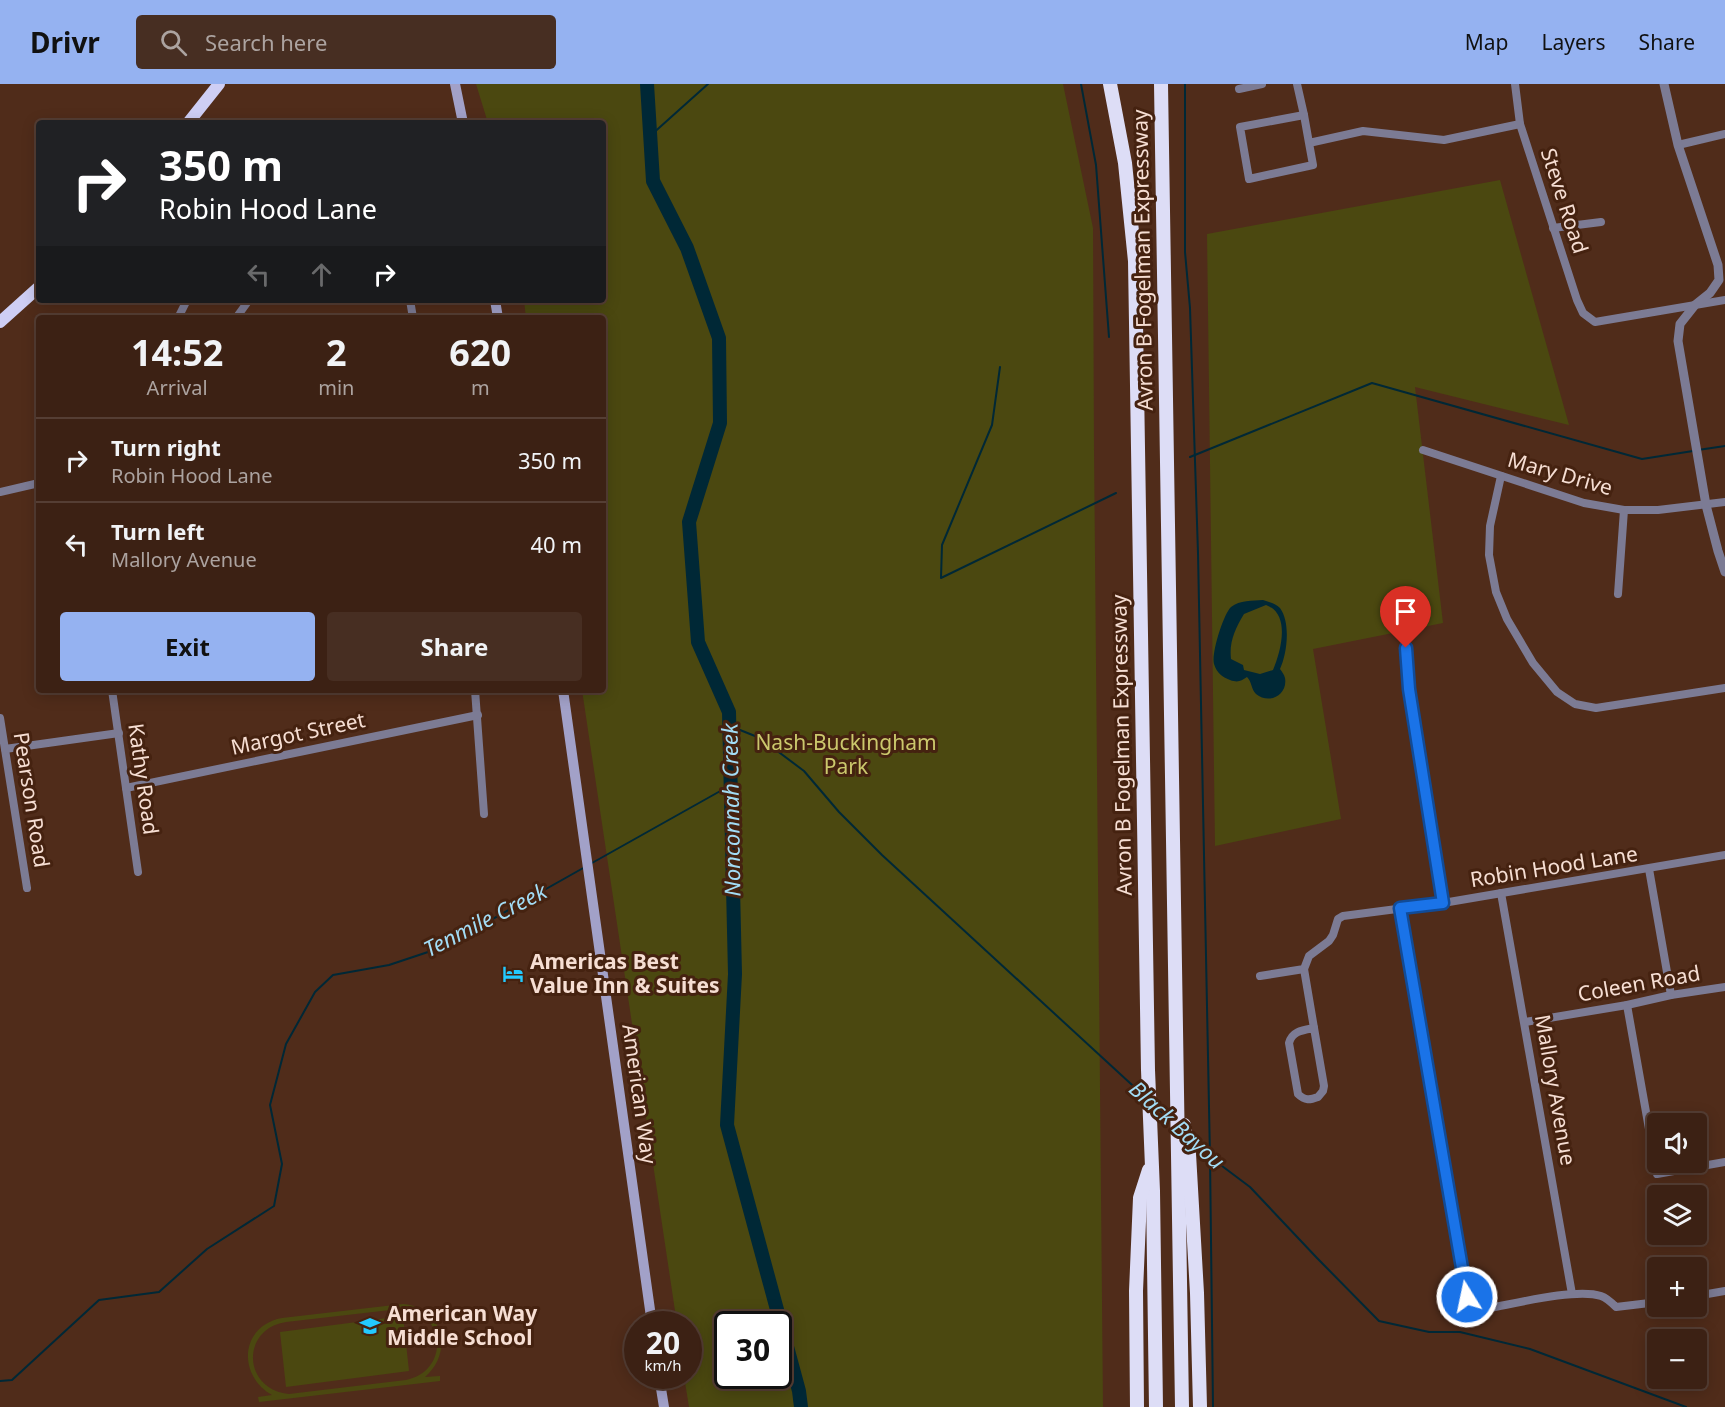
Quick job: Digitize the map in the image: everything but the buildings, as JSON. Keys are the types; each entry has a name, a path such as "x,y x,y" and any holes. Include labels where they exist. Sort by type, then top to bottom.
{"highway":[{"path":"190,120 219,84"},
{"name":"Avron B Fogelman Expressway","path":"1110,84 1124,154 1135,261 1148,1070 1156,1407"},
{"name":"Avron B Fogelman Expressway","path":"1161,84 1182,1407"},
{"path":"0,322 36,289"},
{"path":"1178,1096 1190,1154 1198,1302 1200,1407"},
{"path":"1137,1407 1136,1291 1140,1198 1151,1155"}],"main road":[{"path":"455,84 462,120"},
{"name":"American Way","path":"563,693 650,1311"},
{"path":"662,1389 664,1407"}],"street":[{"path":"1239,89 1262,84"},
{"path":"1297,84 1304,115 1313,165 1249,179 1240,127 1304,115"},
{"name":"Steve Road","path":"1515,84 1520,124 1583,313 1595,322 1695,305"},
{"path":"1664,84 1678,145 1718,265 1719,279 1710,293 1695,305 1680,324 1678,341 1706,505 1725,572"},
{"path":"1309,143 1363,131 1444,140 1520,124"},
{"path":"1678,145 1725,134"},
{"path":"1553,228 1601,222"},
{"path":"1695,305 1725,300"},
{"name":"Mary Drive","path":"1423,450 1584,503 1624,510 1658,510 1725,502"},
{"path":"1501,476 1490,526 1489,555 1496,592 1507,619 1533,663 1557,692 1575,704 1596,708 1725,688"},
{"path":"0,492 36,484"},
{"path":"1618,594 1624,510"},
{"path":"1406,648 1409,689 1443,903"},
{"name":"Kathy Road","path":"112,693 138,872"},
{"path":"476,693 484,814"},
{"name":"Margot Street","path":"126,788 478,715"},
{"name":"Pearson Road","path":"0,718 27,888"},
{"path":"5,749 118,733"},
{"name":"Robin Hood Lane","path":"1304,969 1309,956 1329,941 1338,919 1343,916 1443,903 1725,855"},
{"path":"1649,869 1671,995"},
{"name":"Mallory Avenue","path":"1501,893 1572,1294"},
{"path":"1400,908 1470,1304 1479,1308 1490,1308 1572,1294 1603,1297 1616,1307 1647,1303"},
{"path":"1260,976 1304,969 1324,1086 1318,1097 1307,1100 1298,1094 1289,1043 1295,1033 1314,1028"},
{"name":"Coleen Road","path":"1524,1022 1725,987"},
{"path":"1627,1005 1657,1174 1725,1162"},
{"path":"1707,1294 1725,1291"}],"green space":[{"name":"Nash-Buckingham Park","path":"476,84 1063,84 1093,228 1103,1407 689,1407 686,1389 702,1389 702,1311 675,1311 582,693 606,693 606,315 526,315 524,303 606,303 606,120 487,120"},
{"path":"1500,180 1569,425 1415,387 1443,623 1313,649 1341,819 1215,846 1207,234"},
{"path":"403,1304 417,1307 427,1313 440,1332 439,1355 434,1367 425,1377 440,1376 440,1381 259,1402 258,1397 272,1395 253,1376 248,1352 251,1341 268,1323 282,1318","holes":["399,1309 415,1311 426,1318 434,1329 437,1341 436,1353 430,1365 421,1374 406,1380 289,1394 274,1390 263,1382 256,1371 253,1359 255,1347 261,1336 271,1327 286,1322"]},
{"path":"403,1316 409,1371 286,1387 280,1332"}],"water":[{"path":"1263,600 1280,608 1287,630 1286,647 1280,669 1285,677 1284,689 1276,696 1266,699 1256,694 1247,677 1237,681 1225,678 1214,664 1221,626 1231,607 1246,601","holes":["1266,605 1279,616 1282,634 1273,670 1260,674 1244,670 1243,665 1231,659 1233,636 1238,625 1244,614"]}],"waterway":[{"name":"Nonconnah Creek","path":"647,84 653,181 687,248 719,338 720,423 689,522 698,642 729,712 735,974 727,1125 799,1391 801,1407"},
{"path":"650,136 708,84"},
{"path":"1081,84 1096,165 1109,337"},
{"path":"1185,84 1185,252 1190,308 1198,553 1213,1407"},
{"path":"1000,367 992,425 942,545 941,578 1116,493"},
{"path":"1190,457 1372,383 1642,459 1693,451"},
{"path":"1698,450 1725,446"},
{"name":"Black Bayou","path":"730,726 760,738 804,771 839,812 882,855 1143,1095"},
{"name":"Tenmile Creek","path":"592,863 731,785"},
{"name":"Tenmile Creek","path":"0,1381 12,1380 99,1300 159,1292 207,1249 274,1206 282,1164 270,1105 286,1044 315,992 333,975 389,965 443,947 585,867"},
{"name":"Black Bayou","path":"1156,1107 1172,1121"},
{"name":"Black Bayou","path":"1193,1142 1250,1187 1379,1321 1429,1332 1460,1332 1530,1349 1686,1407"}],"place":[{"name":"Americas Best Value Inn & Suites","path":"513,974"},
{"name":"American Way Middle School","path":"370,1326"}],"route":[{"path":"1406,648 1409,689 1443,903 1400,908 1467,1297"}]}
